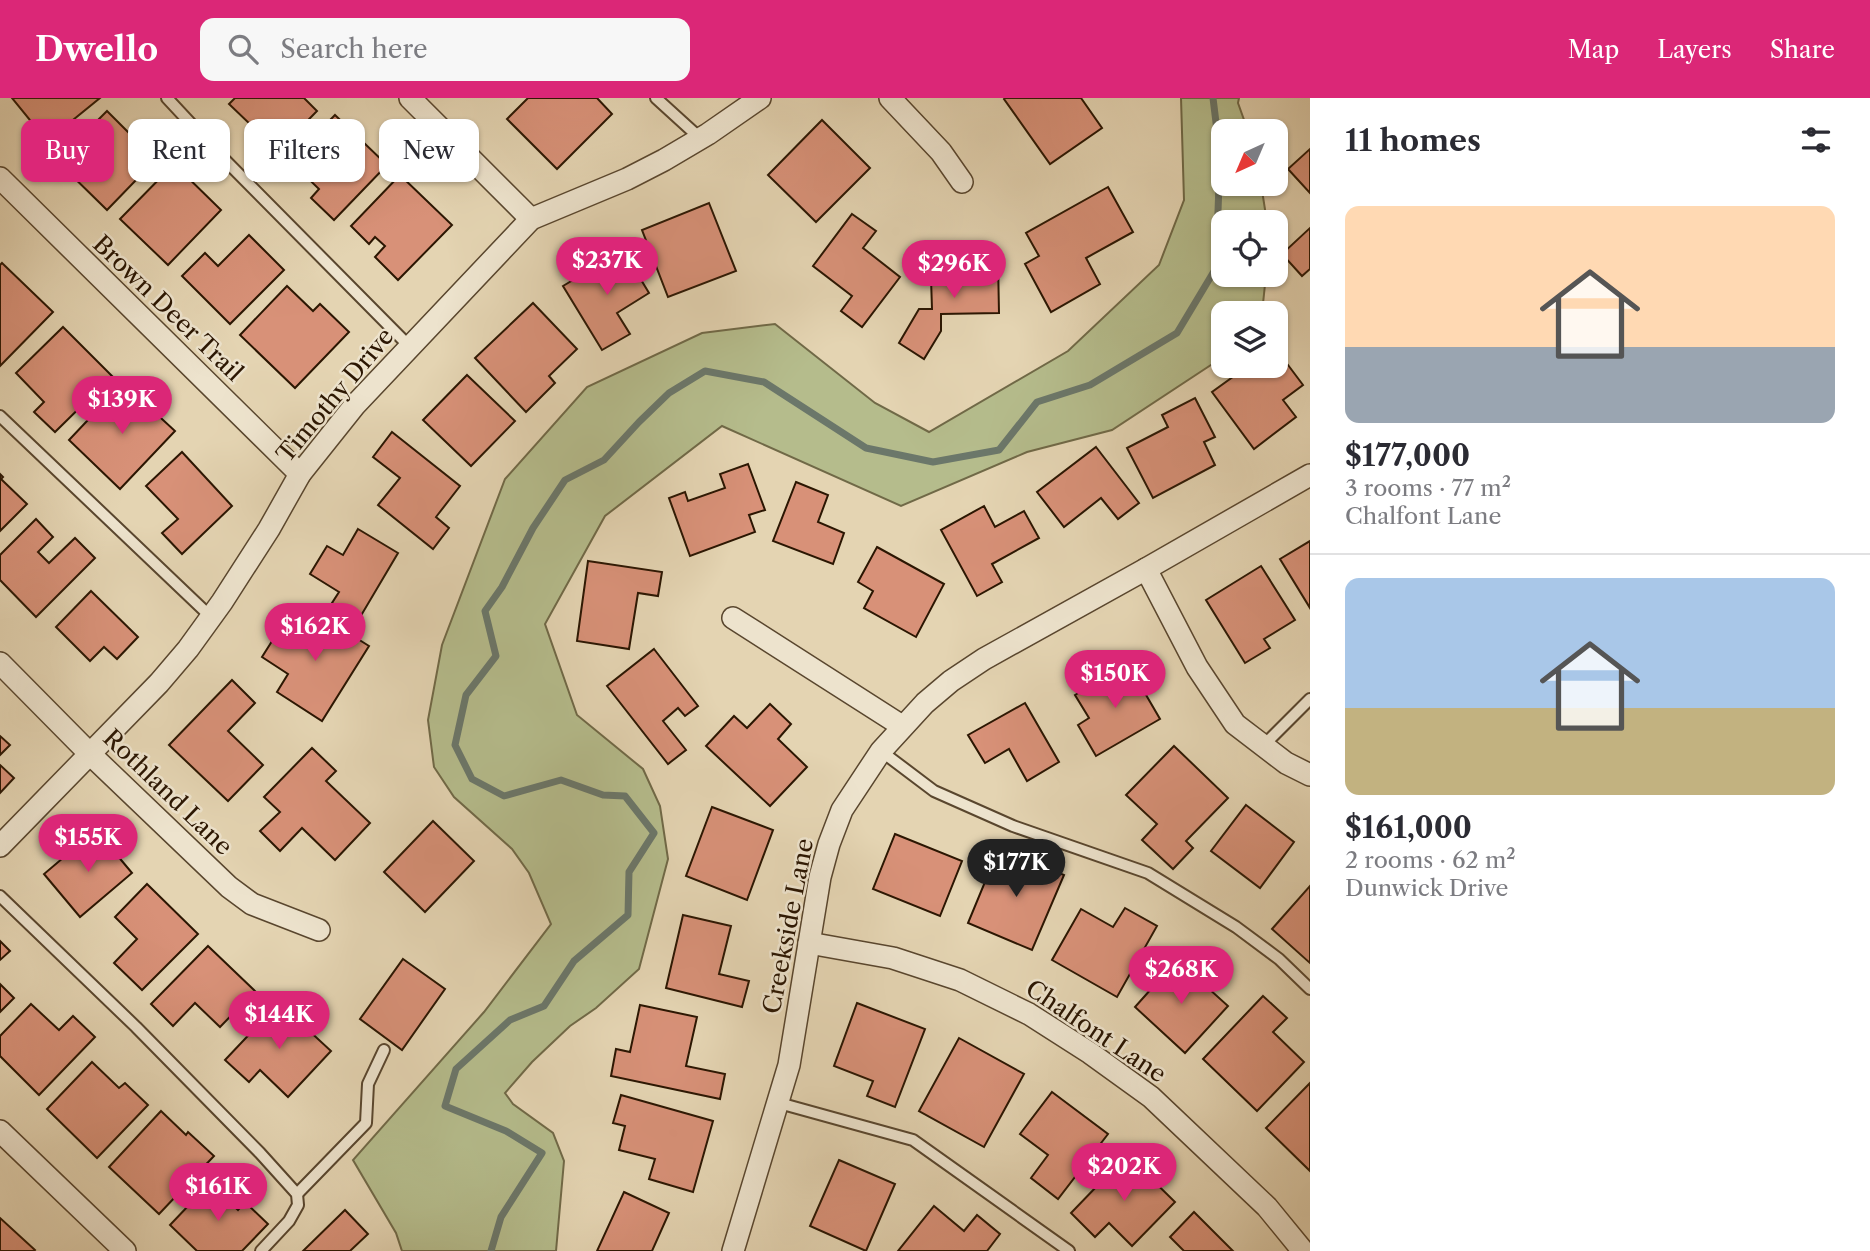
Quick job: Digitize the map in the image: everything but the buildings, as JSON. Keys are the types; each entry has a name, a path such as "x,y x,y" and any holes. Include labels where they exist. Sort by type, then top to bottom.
{"street":[{"path":"410,98 531,219"},
{"name":"Timothy Drive","path":"0,846 159,683 188,649 269,529 300,474 355,405 531,219 627,179 664,160 701,139 760,98"},
{"path":"890,98 941,152 962,182"},
{"name":"Brown Deer Trail","path":"0,178 300,474"},
{"name":"Creekside Lane","path":"733,1251 789,1065 820,877 829,844 842,810 881,751 925,703 984,659 1310,475"},
{"path":"1146,569 1197,667 1234,724 1286,763 1310,775"},
{"path":"733,618 902,726"},
{"name":"Rothland Lane","path":"0,663 90,754 229,887 251,904 319,930"},
{"name":"Chalfont Lane","path":"809,943 893,958 960,980 1030,1014 1151,1097 1267,1207 1303,1251"},
{"path":"0,1131 124,1251"}],"lane":[{"path":"167,98 220,155 411,346"},
{"path":"656,98 701,139"},
{"path":"0,415 211,617"},
{"path":"1263,747 1310,699"},
{"path":"881,751 934,791 1013,825 1148,873 1236,927 1279,958 1310,989"},
{"path":"0,896 251,1143 297,1194 298,1205 289,1221 261,1251"},
{"path":"297,1194 366,1123 368,1084 384,1050"},
{"path":"779,1103 913,1140 1069,1251"}],"green space":[{"path":"1181,98 1239,98 1244,119 1211,119 1211,196 1263,196 1265,210 1211,210 1211,287 1265,287 1263,301 1211,301 1211,365 1112,430 1027,452 901,506 722,426 605,516 545,624 577,715 643,769 660,806 668,859 639,969 596,1008 570,1026 532,1062 505,1093 513,1104 553,1133 564,1161 556,1251 402,1251 396,1233 353,1160 484,1012 551,924 529,873 512,849 454,797 434,767 428,720 442,645 505,479 587,387 702,333 775,324 875,403 929,432 1068,351 1159,265 1184,200"}],"waterway":[{"path":"491,1251 501,1217 542,1153 506,1131 445,1106 456,1069 510,1020 544,1006 574,961 628,915 629,872 654,833 625,796 603,795 561,780 504,796 472,779 455,745 466,695 496,656 485,611 502,587 533,528 565,480 604,460 669,393 705,371 764,382 866,448 933,462 999,450 1037,402 1090,385 1177,333 1216,268 1220,155 1213,98"}]}
